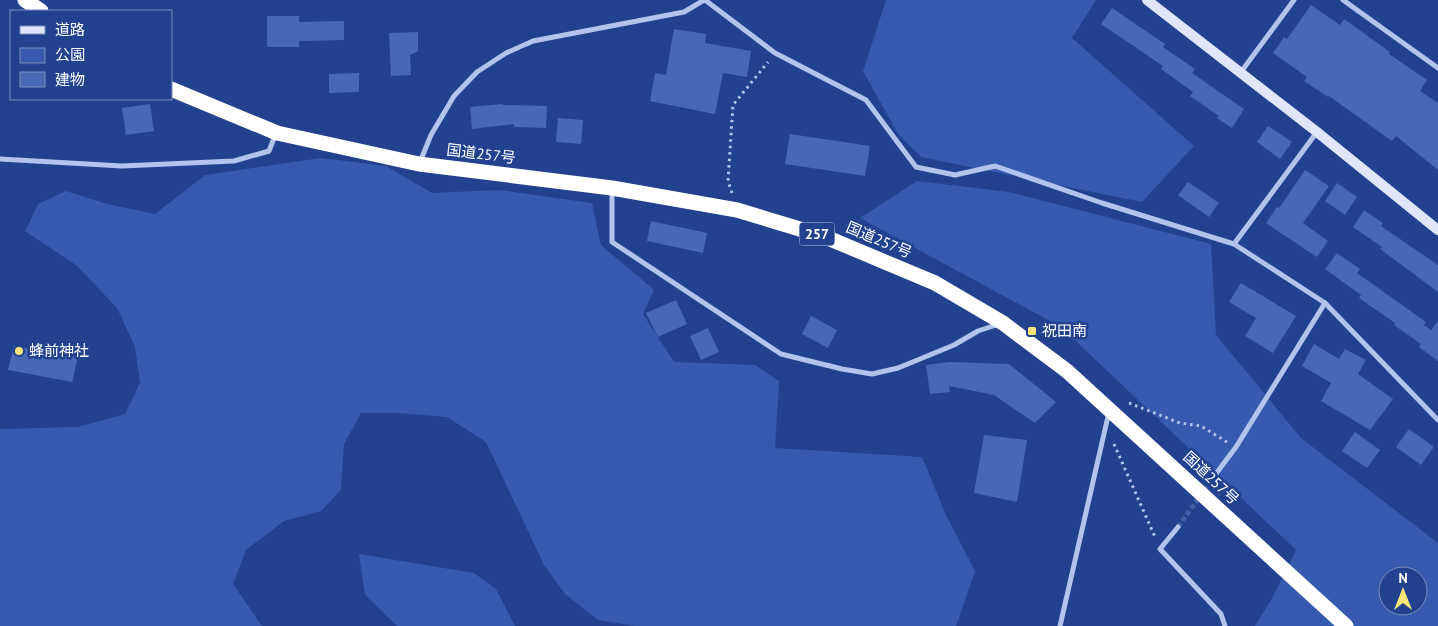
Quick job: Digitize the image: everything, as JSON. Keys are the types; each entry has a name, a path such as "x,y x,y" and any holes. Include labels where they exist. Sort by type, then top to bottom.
{"highway":[{"path":"25,0 40,10"},
{"name":"国道257号","path":"172,89 276,133 419,164 612,188 737,210 822,236 935,283 1003,323 1067,371 1344,626"}],"street":[{"path":"419,164 431,135 454,96 477,72 506,53 534,41 684,12 704,0 775,53 866,100 916,167 955,175 995,166 1102,203 1234,244 1325,303 1438,420"},
{"path":"1147,0 1317,132 1438,230"},
{"path":"1240,73 1294,0"},
{"path":"1343,0 1438,68"},
{"path":"1234,244 1317,132"},
{"path":"0,159 122,166 234,161 269,151 276,133"},
{"path":"612,188 612,242 781,354 842,369 872,374 898,368 954,345 978,331 1003,323"},
{"path":"1215,475 1236,448 1325,303"},
{"path":"1060,626 1109,408"},
{"path":"1178,528 1160,549 1221,614 1225,626"}],"path":[{"path":"737,210 728,181 733,105 775,53"},
{"path":"1123,401 1180,423 1201,426 1236,448"},
{"path":"1106,425 1160,549"}],"green space":[{"path":"886,0 1096,0 1072,38 1194,146 1142,202 921,157 898,134 863,71"},
{"path":"321,158 386,166 432,193 499,190 592,203 601,245 654,290 643,314 674,362 755,365 779,381 775,448 922,457 946,515 975,571 956,626 636,626 598,620 565,594 544,565 486,442 447,417 397,413 361,413 344,444 341,490 321,511 284,521 246,550 233,584 262,626 0,626 0,429 78,427 125,414 140,383 135,347 117,308 76,265 25,231 38,204 66,191 107,204 155,214 205,175"},
{"path":"917,181 1009,192 1211,244 1216,335 1301,438 1438,543 1438,626 1255,626 1271,600 1296,550 1061,327 860,218"},
{"path":"359,554 474,573 496,589 515,626 397,626 365,595"}],"building":[{"path":"1311,5 1340,25 1344,19 1390,52 1389,54 1427,80 1420,91 1438,103 1438,170 1396,136 1392,141 1329,96 1304,81 1307,77 1273,53 1284,37 1287,39"},
{"path":"1112,8 1165,44 1163,47 1195,69 1192,73 1244,109 1232,128 1217,118 1219,116 1190,96 1193,92 1161,69 1163,66 1101,24"},
{"path":"267,16 299,16 299,22 344,21 344,40 299,41 299,47 267,47"},
{"path":"674,29 706,34 705,43 751,51 747,77 723,73 715,114 650,101 655,73 666,75"},
{"path":"418,32 418,51 410,55 411,75 391,76 389,33"},
{"path":"359,73 359,92 329,93 329,74"},
{"path":"150,104 154,131 126,135 122,108"},
{"path":"502,104 547,106 546,128 514,127 514,124 472,129 470,107"},
{"path":"558,118 583,120 581,144 556,142"},
{"path":"1268,126 1292,142 1280,159 1257,142"},
{"path":"790,134 870,146 865,176 785,164"},
{"path":"1305,170 1329,186 1303,223 1328,241 1317,257 1266,223 1277,207 1279,208"},
{"path":"1188,182 1219,203 1209,217 1178,195"},
{"path":"1337,183 1357,197 1345,215 1325,201"},
{"path":"1364,210 1383,223 1381,226 1438,265 1438,292 1380,249 1382,247 1353,227"},
{"path":"651,221 707,233 703,253 647,241"},
{"path":"1337,253 1360,269 1357,273 1426,322 1424,325 1431,330 1438,321 1438,361 1419,347 1421,344 1394,325 1395,323 1359,298 1361,295 1325,269"},
{"path":"1241,283 1296,316 1273,353 1245,336 1256,318 1229,302"},
{"path":"676,300 687,324 658,337 646,313"},
{"path":"811,316 837,330 828,348 802,334"},
{"path":"708,328 719,352 701,360 690,336"},
{"path":"1314,344 1339,359 1345,349 1366,360 1358,374 1393,399 1370,430 1321,401 1331,383 1302,366"},
{"path":"14,346 78,357 72,382 8,370"},
{"path":"949,362 1009,364 1056,402 1035,423 994,395 949,386 950,392 930,394 926,365"},
{"path":"1409,429 1434,447 1421,465 1396,447"},
{"path":"1355,432 1380,450 1367,468 1342,451"},
{"path":"984,435 1027,440 1017,502 974,493"}],"tunnel":[{"path":"1178,527 1215,475"}],"place":[{"name":"祝田南","path":"1032,331"},
{"name":"蜂前神社","path":"19,351"}]}
